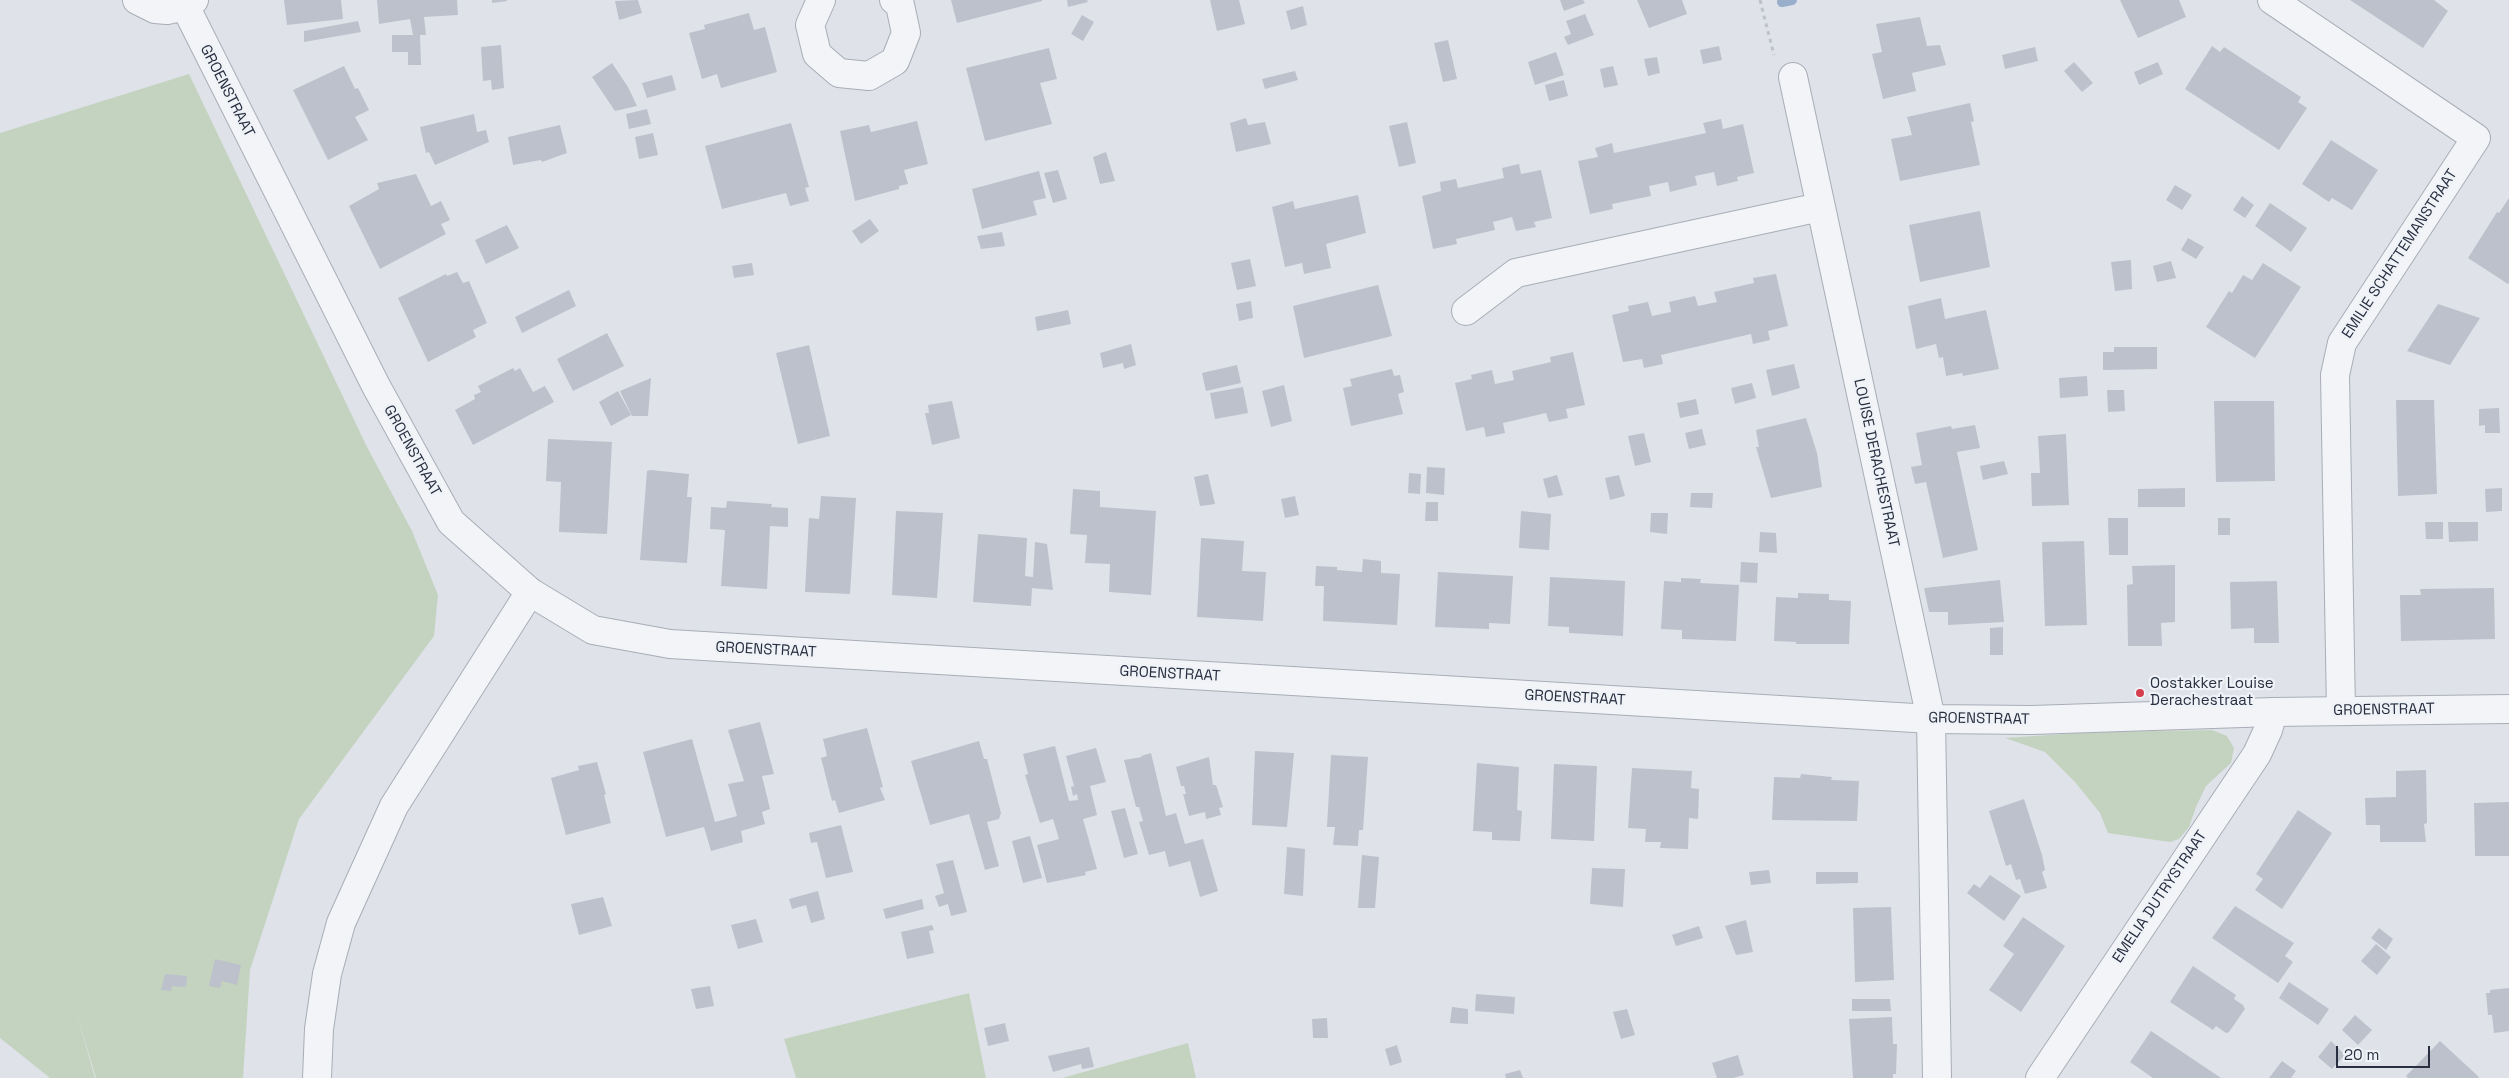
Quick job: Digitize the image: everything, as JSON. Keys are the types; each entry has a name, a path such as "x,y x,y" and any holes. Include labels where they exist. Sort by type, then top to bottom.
{"street":[{"path":"138,0 155,9 167,10 189,3"},
{"path":"821,0 810,25 817,54 839,73 869,76 895,61 906,34 900,4 894,0"},
{"name":"EMILIE SCHATTEMANSTRAAT","path":"2272,0 2476,138 2342,343 2335,375 2341,711"},
{"name":"GROENSTRAAT","path":"189,3 376,386 451,522 530,592 593,630 670,644 1931,719 2032,720 2273,712 2509,709"},
{"name":"LOUISE DERACHESTRAAT","path":"1793,77 1931,719"},
{"path":"1466,311 1516,273 1820,207"},
{"path":"317,1078 319,1029 327,974 341,923 394,806 530,592"},
{"name":"EMELIA DUTRYSTRAAT","path":"2040,1078 2256,754 2268,730 2273,712"},
{"path":"1931,719 1937,1078"}],"path":[{"path":"1760,0 1775,61 1793,77"}],"green space":[{"path":"189,74 367,447 412,531 438,595 434,636 299,819 250,970 243,1078 96,1078 77,1014 95,1078 50,1078 0,1038 0,133"},
{"path":"2212,730 2227,736 2234,748 2231,763 2206,786 2189,827 2179,839 2170,842 2108,833 2100,813 2075,782 2045,752 2005,738 2092,732"},
{"path":"969,993 986,1078 796,1078 784,1039"},
{"path":"1188,1043 1196,1078 1062,1078"}],"building":[{"path":"284,0 341,0 343,19 287,25"},
{"path":"377,0 457,0 458,15 424,17 426,35 420,35 421,65 408,65 408,52 392,52 392,35 413,35 410,19 379,24"},
{"path":"492,0 507,0 507,1 492,3"},
{"path":"638,0 642,13 619,20 615,1"},
{"path":"951,0 1042,0 1042,1 957,23"},
{"path":"1067,0 1087,0 1088,2 1068,7"},
{"path":"1210,0 1239,0 1245,24 1217,31"},
{"path":"1560,0 1583,0 1585,3 1564,11"},
{"path":"1637,0 1682,0 1687,14 1649,28"},
{"path":"2120,0 2179,0 2186,17 2138,38"},
{"path":"2350,0 2434,0 2448,11 2423,48"},
{"path":"1303,6 1307,25 1291,30 1286,11"},
{"path":"749,13 754,30 765,27 777,72 721,88 717,74 702,79 689,33 705,29 704,25"},
{"path":"1585,14 1594,35 1568,45 1564,37 1571,34 1566,21"},
{"path":"1082,15 1094,22 1083,41 1071,34"},
{"path":"1920,17 1927,46 1940,45 1946,65 1912,73 1916,91 1883,99 1872,54 1882,52 1876,24"},
{"path":"358,21 361,32 304,42 304,31"},
{"path":"1448,40 1457,79 1443,82 1434,43"},
{"path":"501,45 504,88 492,90 491,80 483,81 481,47"},
{"path":"1719,46 1722,60 1703,64 1700,50"},
{"path":"2212,46 2220,52 2224,47 2301,97 2298,102 2307,108 2279,150 2185,89"},
{"path":"2035,47 2038,61 2005,69 2002,55"},
{"path":"1049,48 1057,79 1040,83 1052,124 985,141 966,68"},
{"path":"1556,52 1564,75 1535,85 1528,62"},
{"path":"1657,57 1660,73 1648,76 1644,59"},
{"path":"2074,62 2093,83 2082,92 2064,71"},
{"path":"2158,62 2163,74 2139,85 2134,72"},
{"path":"612,63 628,87 637,106 615,111 592,77"},
{"path":"344,66 355,89 358,88 369,110 355,117 368,140 328,160 293,90"},
{"path":"1613,66 1618,85 1604,88 1600,69"},
{"path":"1295,71 1298,80 1265,89 1262,79"},
{"path":"672,75 676,90 647,98 642,83"},
{"path":"1564,80 1568,96 1549,101 1545,85"},
{"path":"1970,103 1974,121 1971,122 1980,165 1900,181 1891,139 1912,135 1907,117"},
{"path":"647,109 651,124 629,129 626,114"},
{"path":"474,114 477,132 486,130 489,142 435,165 429,152 426,153 420,127"},
{"path":"1246,118 1248,125 1265,122 1271,144 1236,152 1230,123"},
{"path":"1721,119 1723,129 1743,124 1754,173 1737,177 1738,181 1717,186 1714,172 1695,176 1697,185 1670,192 1668,182 1649,186 1651,196 1612,204 1613,209 1590,214 1578,161 1598,157 1595,148 1612,143 1614,153 1706,133 1703,123"},
{"path":"917,121 928,164 904,170 908,184 899,186 899,189 855,201 840,131 869,125 871,132"},
{"path":"1407,122 1416,163 1399,167 1389,126"},
{"path":"791,123 809,187 805,188 809,201 790,206 786,193 722,209 705,146"},
{"path":"560,125 567,153 542,162 541,160 513,165 508,137"},
{"path":"653,133 658,155 639,159 635,137"},
{"path":"2331,140 2378,170 2352,210 2332,198 2329,202 2302,184"},
{"path":"1106,152 1115,181 1100,184 1093,157"},
{"path":"1519,164 1521,174 1541,170 1552,218 1534,222 1536,227 1516,231 1512,217 1493,222 1495,230 1456,239 1457,244 1433,249 1422,196 1441,191 1440,182 1456,179 1458,188 1504,178 1502,168"},
{"path":"1058,170 1067,199 1053,203 1044,173"},
{"path":"1039,171 1046,198 1033,201 1037,215 982,229 972,189"},
{"path":"416,174 431,206 441,201 450,220 441,224 446,234 380,269 349,206 379,189 377,183"},
{"path":"2175,185 2192,195 2182,210 2166,200"},
{"path":"1358,195 1366,233 1326,244 1331,268 1304,274 1302,263 1285,267 1272,207 1293,201 1295,209"},
{"path":"2242,196 2254,205 2245,218 2233,210"},
{"path":"2509,198 2508,284 2468,258 2497,212 2499,213"},
{"path":"2270,203 2307,228 2291,252 2255,226"},
{"path":"1980,211 1990,267 1920,282 1909,225"},
{"path":"870,219 879,231 861,244 852,231"},
{"path":"507,225 519,248 486,264 475,240"},
{"path":"1002,232 1005,246 981,249 977,236"},
{"path":"2188,238 2204,247 2196,259 2181,250"},
{"path":"1250,259 1256,286 1237,290 1231,263"},
{"path":"2131,260 2132,289 2115,291 2111,262"},
{"path":"2171,261 2176,278 2157,282 2153,266"},
{"path":"752,263 754,275 734,278 732,266"},
{"path":"2263,263 2301,287 2255,358 2206,327 2229,291 2232,293 2243,275 2252,280"},
{"path":"457,272 463,283 469,281 487,323 473,330 476,337 428,362 398,298 446,274 447,276"},
{"path":"1776,274 1788,326 1768,331 1770,340 1753,344 1751,334 1661,355 1663,364 1644,368 1642,359 1623,362 1612,315 1629,311 1628,306 1648,302 1652,316 1671,312 1669,302 1695,296 1698,306 1717,302 1714,292 1754,283 1753,278"},
{"path":"1378,285 1392,336 1304,358 1293,306"},
{"path":"569,290 576,306 522,333 515,317"},
{"path":"1941,298 1945,319 1986,310 1999,369 1963,376 1962,373 1946,376 1943,357 1939,358 1936,344 1916,349 1908,306"},
{"path":"1251,301 1253,318 1239,321 1236,304"},
{"path":"2438,304 2480,318 2450,365 2407,351"},
{"path":"1068,310 1071,324 1037,331 1035,317"},
{"path":"607,333 624,366 573,391 557,359"},
{"path":"1131,344 1136,365 1124,369 1123,363 1103,368 1100,353"},
{"path":"809,345 830,436 798,444 776,353"},
{"path":"2114,347 2157,347 2157,369 2103,370 2103,352 2114,352"},
{"path":"1573,352 1585,405 1566,409 1568,418 1549,422 1546,413 1503,423 1505,433 1486,437 1484,427 1466,431 1455,383 1472,379 1471,375 1492,370 1495,384 1514,380 1512,371 1551,362 1550,357"},
{"path":"1794,364 1800,388 1772,396 1766,370"},
{"path":"1237,365 1241,383 1206,391 1202,373"},
{"path":"513,368 515,371 520,368 533,392 545,386 554,402 473,445 455,410 475,399 474,395 481,392 478,386"},
{"path":"1392,369 1394,376 1400,375 1404,392 1398,394 1403,414 1351,426 1343,388 1352,386 1350,379"},
{"path":"2087,376 2088,396 2060,398 2059,378"},
{"path":"651,378 648,416 632,416 620,391"},
{"path":"1752,383 1756,398 1735,404 1731,388"},
{"path":"1284,385 1292,421 1271,427 1262,391"},
{"path":"1243,387 1248,413 1215,419 1210,393"},
{"path":"2107,390 2124,390 2125,411 2108,412"},
{"path":"618,391 631,415 611,426 599,402"},
{"path":"1696,399 1699,414 1680,418 1677,403"},
{"path":"2396,400 2434,400 2437,494 2398,496"},
{"path":"952,401 960,438 932,445 925,413 929,413 928,405"},
{"path":"2214,401 2274,401 2275,481 2216,482"},
{"path":"2499,408 2500,433 2485,433 2485,425 2479,426 2479,409"},
{"path":"1806,418 1817,453 1822,487 1771,498 1756,447 1759,447 1756,430"},
{"path":"1975,425 1980,448 1957,452 1978,550 1943,558 1926,482 1915,484 1911,467 1922,465 1916,433 1951,426 1952,429"},
{"path":"1702,429 1706,445 1689,449 1685,433"},
{"path":"1644,433 1651,462 1635,466 1628,436"},
{"path":"2066,434 2069,505 2032,506 2031,473 2040,473 2038,436"},
{"path":"548,439 612,442 607,534 559,532 561,482 546,481"},
{"path":"2004,461 2008,474 1983,480 1980,466"},
{"path":"1427,467 1445,468 1444,495 1426,493"},
{"path":"647,471 689,474 687,497 692,497 687,563 640,560"},
{"path":"1409,473 1421,474 1420,494 1408,493"},
{"path":"1208,474 1215,504 1200,506 1194,477"},
{"path":"1557,475 1563,495 1548,498 1543,479"},
{"path":"1619,475 1625,496 1610,500 1605,478"},
{"path":"2185,488 2185,507 2138,507 2138,489"},
{"path":"2502,488 2502,511 2486,512 2485,489"},
{"path":"1073,489 1100,491 1100,507 1156,511 1151,595 1109,592 1110,564 1085,563 1087,535 1070,534"},
{"path":"1691,493 1713,493 1712,508 1690,507"},
{"path":"821,496 856,498 850,594 805,592 809,518 819,519"},
{"path":"1295,496 1299,515 1285,518 1281,499"},
{"path":"727,501 772,504 771,507 788,508 788,527 770,526 767,589 721,586 725,530 710,529 711,507 726,508"},
{"path":"1426,502 1438,502 1438,521 1425,521"},
{"path":"896,511 943,513 937,598 892,595"},
{"path":"1521,511 1551,514 1549,550 1519,548"},
{"path":"1651,513 1668,513 1667,534 1650,532"},
{"path":"2108,518 2128,518 2128,555 2109,555"},
{"path":"2218,518 2230,518 2230,535 2218,535"},
{"path":"2425,522 2443,522 2443,539 2426,539"},
{"path":"2448,522 2478,522 2478,541 2449,542"},
{"path":"1760,532 1776,533 1777,553 1759,552"},
{"path":"978,534 1027,538 1025,576 1033,577 1035,542 1047,544 1053,590 1032,588 1031,606 973,602"},
{"path":"1201,538 1244,541 1242,571 1266,572 1263,621 1197,617"},
{"path":"2084,541 2087,625 2045,626 2042,542"},
{"path":"1363,559 1381,561 1381,573 1400,574 1397,625 1323,621 1324,586 1315,586 1316,566 1337,567 1337,570 1362,572"},
{"path":"1741,562 1758,563 1757,583 1740,582"},
{"path":"2175,565 2175,622 2161,623 2162,646 2128,646 2127,585 2133,584 2132,566"},
{"path":"1438,572 1513,576 1510,624 1489,623 1489,629 1435,627"},
{"path":"1550,577 1625,581 1623,636 1569,633 1569,627 1548,626"},
{"path":"1681,578 1701,579 1700,583 1739,585 1736,641 1682,639 1682,630 1661,629 1664,581 1681,582"},
{"path":"2000,580 2004,622 1948,625 1948,612 1929,612 1924,588"},
{"path":"2277,581 2279,643 2254,643 2254,628 2231,629 2230,582"},
{"path":"2494,588 2495,639 2401,641 2400,595 2421,595 2420,589"},
{"path":"1798,593 1829,594 1829,600 1851,601 1849,644 1796,644 1796,642 1774,641 1776,597 1798,598"},
{"path":"2003,627 2003,655 1990,655 1990,628"},
{"path":"760,722 774,774 762,776 770,809 762,812 765,824 741,831 743,842 711,851 704,827 666,837 643,752 692,739 715,822 737,816 728,784 744,781 728,730"},
{"path":"867,728 883,787 880,788 885,800 839,813 835,800 832,801 821,758 827,756 823,739"},
{"path":"979,741 984,759 987,759 1001,813 999,819 987,822 999,866 985,870 969,814 930,825 911,761"},
{"path":"1055,746 1069,801 1078,800 1077,794 1073,796 1071,787 1074,786 1066,756 1096,748 1106,782 1090,786 1097,815 1083,819 1097,869 1085,872 1086,875 1047,883 1037,845 1059,839 1053,819 1040,823 1025,775 1028,774 1023,754"},
{"path":"1255,751 1294,753 1287,827 1252,825"},
{"path":"1151,753 1166,816 1176,813 1185,844 1203,839 1218,891 1200,897 1190,861 1169,867 1165,851 1149,855 1139,822 1143,821 1139,807 1136,807 1124,760 1142,757"},
{"path":"1331,755 1368,757 1363,830 1359,830 1358,846 1333,845 1335,827 1327,827"},
{"path":"1209,757 1213,785 1216,785 1223,807 1219,808 1221,815 1206,819 1205,812 1189,816 1183,794 1186,794 1184,786 1181,786 1176,767"},
{"path":"597,762 606,794 604,795 611,823 566,835 551,778 579,770 578,766"},
{"path":"1477,763 1519,767 1517,810 1522,811 1520,841 1492,840 1492,832 1473,831"},
{"path":"1554,764 1597,766 1594,841 1551,839"},
{"path":"1632,768 1692,771 1691,788 1699,789 1698,819 1689,818 1688,849 1660,848 1661,842 1645,842 1646,829 1628,828"},
{"path":"2426,770 2427,823 2424,824 2426,842 2380,842 2380,825 2366,825 2365,798 2396,797 2396,771"},
{"path":"1801,774 1832,777 1831,780 1859,781 1857,821 1772,820 1774,777 1800,778"},
{"path":"2024,799 2042,855 2045,870 2042,872 2047,888 2025,894 2020,879 2016,880 2011,864 2006,866 1989,811"},
{"path":"2509,802 2509,856 2475,856 2474,803"},
{"path":"1125,808 1138,854 1124,858 1111,811"},
{"path":"2298,810 2332,833 2282,909 2255,890 2263,879 2256,874"},
{"path":"841,825 853,872 826,878 817,842 811,843 809,833"},
{"path":"1030,836 1042,878 1023,883 1012,841"},
{"path":"1287,847 1305,849 1303,896 1284,894"},
{"path":"1362,855 1379,857 1375,908 1358,908"},
{"path":"953,860 967,912 951,916 948,904 939,907 935,896 944,893 936,864"},
{"path":"1592,868 1625,869 1623,907 1590,904"},
{"path":"1769,870 1771,883 1751,885 1749,872"},
{"path":"1816,872 1858,872 1858,883 1816,884"},
{"path":"1990,875 2021,896 2004,921 1967,893 1974,884 1980,888"},
{"path":"818,891 825,919 811,923 806,905 792,909 789,899"},
{"path":"603,897 612,926 579,935 571,904"},
{"path":"922,899 924,909 886,919 883,909"},
{"path":"2235,906 2294,943 2285,956 2293,962 2278,983 2212,938"},
{"path":"1891,907 1894,980 1855,982 1853,908"},
{"path":"2023,917 2065,946 2021,1012 1989,990 2014,954 2003,946"},
{"path":"756,919 763,942 738,949 731,925"},
{"path":"1746,920 1753,952 1736,955 1725,926"},
{"path":"932,925 934,930 929,931 934,953 907,959 901,932"},
{"path":"1699,926 1703,938 1676,946 1672,935"},
{"path":"2379,928 2393,939 2386,950 2371,938"},
{"path":"2376,944 2391,957 2377,975 2361,961"},
{"path":"215,959 241,965 237,985 222,981 220,988 209,986"},
{"path":"2193,966 2236,995 2234,999 2243,1005 2245,1009 2229,1032 2226,1033 2216,1026 2213,1030 2170,1002"},
{"path":"165,974 187,976 186,987 172,986 171,991 161,990"},
{"path":"2289,982 2329,1009 2318,1025 2279,998"},
{"path":"710,986 714,1006 696,1009 691,989"},
{"path":"2509,988 2509,1031 2494,1033 2492,1015 2488,1015 2486,993 2490,993 2490,990"},
{"path":"1476,994 1515,997 1514,1014 1475,1011"},
{"path":"1852,999 1890,999 1891,1011 1852,1011"},
{"path":"1452,1007 1468,1009 1468,1024 1450,1023"},
{"path":"1627,1009 1635,1035 1621,1039 1613,1012"},
{"path":"2355,1015 2372,1030 2358,1045 2342,1030"},
{"path":"1892,1017 1893,1044 1897,1044 1896,1074 1893,1074 1893,1078 1853,1078 1849,1019"},
{"path":"1327,1018 1328,1038 1313,1038 1312,1019"},
{"path":"1005,1023 1009,1041 988,1046 984,1028"},
{"path":"2151,1031 2221,1078 2153,1078 2130,1062"},
{"path":"2331,1041 2345,1055 2332,1069 2318,1057"},
{"path":"2440,1041 2479,1077 2408,1078 2406,1076"},
{"path":"1397,1045 1402,1062 1390,1066 1385,1049"},
{"path":"1089,1047 1094,1067 1082,1069 1081,1064 1053,1072 1048,1056"},
{"path":"1738,1055 1744,1075 1733,1078 1717,1078 1712,1063"},
{"path":"2282,1061 2296,1071 2291,1078 2269,1078"},
{"path":"1520,1070 1523,1078 1506,1078 1505,1074"}],"waterway":[{"path":"1782,2 1792,0"}],"place":[{"name":"Oostakker Louise Derachestraat","path":"2140,693"}]}
